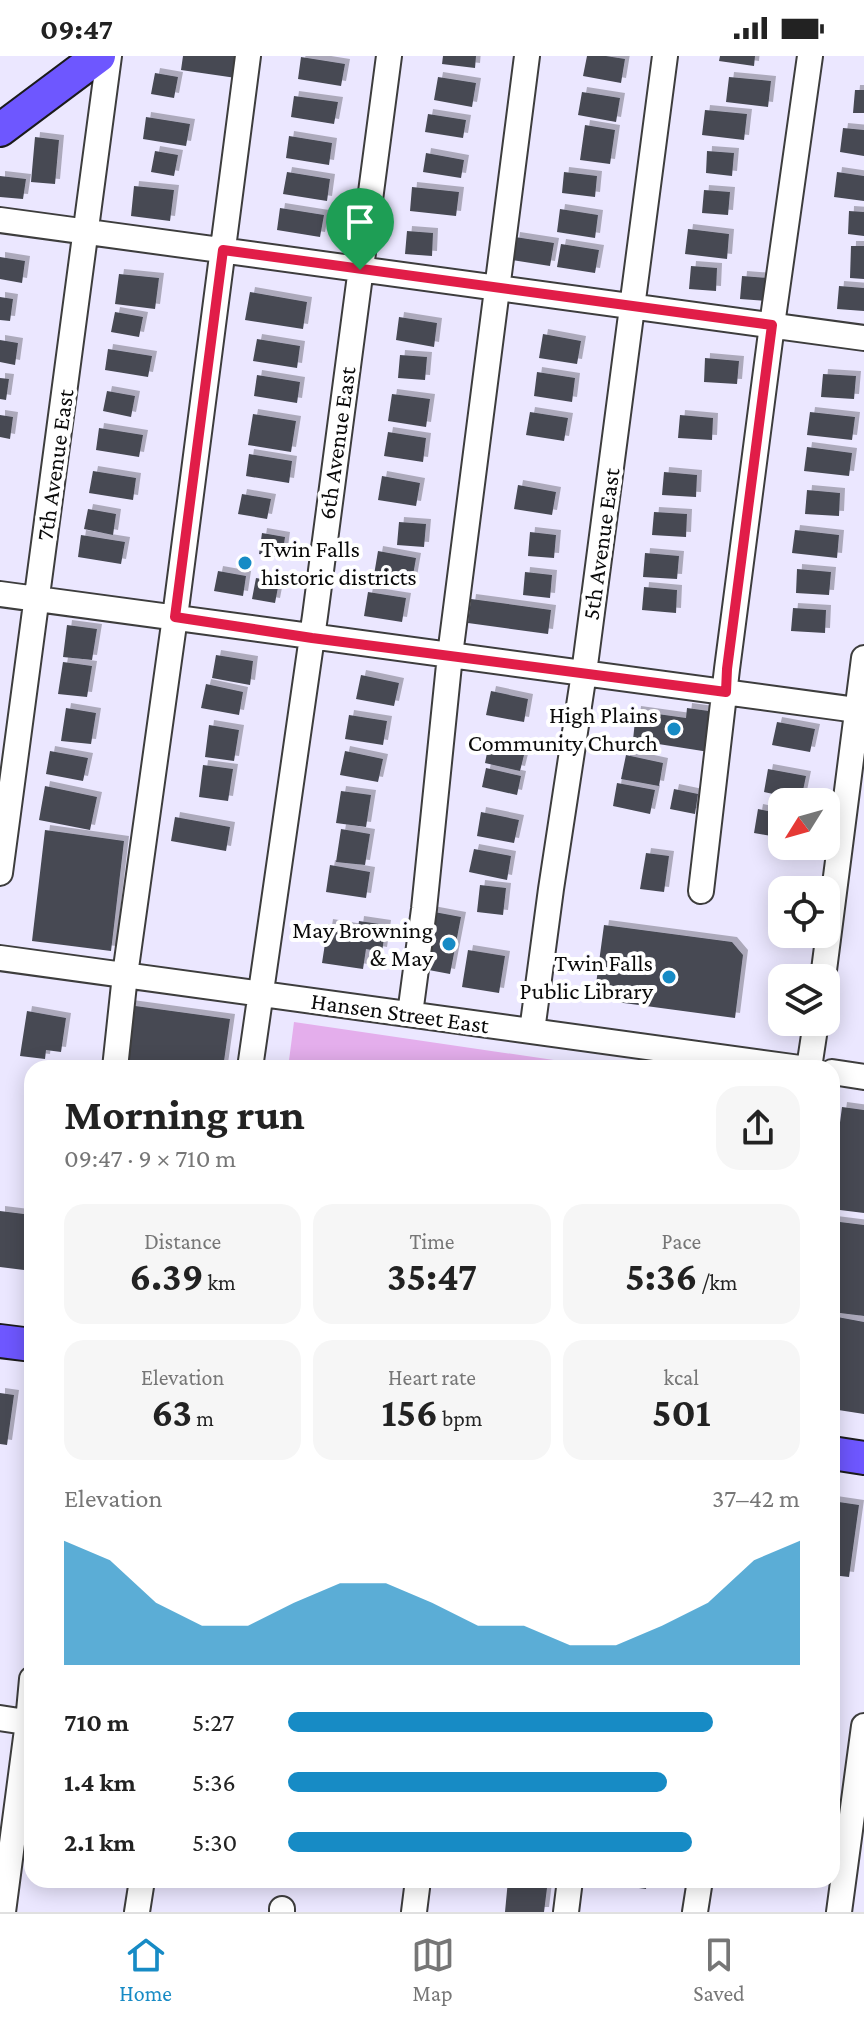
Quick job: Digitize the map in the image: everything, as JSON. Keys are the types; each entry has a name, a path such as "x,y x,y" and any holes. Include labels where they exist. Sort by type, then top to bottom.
{"main road":[{"path":"0,130 99,56"},
{"path":"0,1341 24,1344"},
{"path":"840,1454 864,1458"}],"street":[{"name":"7th Avenue East","path":"0,873 109,56"},
{"path":"116,1060 248,56"},
{"name":"6th Avenue East","path":"251,1060 312,638 389,56"},
{"path":"410,1014 450,655 527,56"},
{"name":"5th Avenue East","path":"532,1031 584,673 665,56"},
{"path":"701,891 772,325 810,56"},
{"path":"0,220 864,338"},
{"path":"0,594 860,711"},
{"path":"825,964 860,711 864,658"},
{"name":"Hansen Street East","path":"0,958 742,1060"},
{"path":"810,1060 814,1036"},
{"path":"840,1073 864,1077"},
{"path":"0,1718 24,1721"},
{"path":"839,1912 864,1726"},
{"path":"3,1912 24,1764"},
{"path":"137,1912 141,1888"},
{"path":"414,1912 417,1888"},
{"path":"566,1912 569,1888"},
{"path":"695,1912 699,1888"}],"shaded area":[{"path":"294,1022 553,1060 289,1060"}],"building":[{"path":"183,56 246,56 243,79 181,70"},
{"path":"443,56 476,56 475,68 442,64"},
{"path":"587,56 625,59 621,83 583,76"},
{"path":"720,56 755,56 754,66 719,61"},
{"path":"301,57 345,64 341,86 298,79"},
{"path":"155,73 178,77 174,98 151,94"},
{"path":"438,77 476,83 472,107 434,100"},
{"path":"729,77 771,81 768,107 726,102"},
{"path":"855,90 864,90 864,113 853,113"},
{"path":"582,92 620,98 616,122 578,115"},
{"path":"294,96 338,102 334,124 291,117"},
{"path":"705,110 747,114 744,140 702,135"},
{"path":"428,114 466,120 463,138 425,132"},
{"path":"146,117 190,124 186,146 143,139"},
{"path":"585,125 615,130 610,164 580,160"},
{"path":"843,128 864,130 864,156 840,152"},
{"path":"289,136 332,143 329,165 286,158"},
{"path":"35,137 59,140 55,184 31,182"},
{"path":"155,151 178,155 174,176 151,172"},
{"path":"707,151 734,153 732,176 706,173"},
{"path":"426,153 464,160 461,178 423,172"},
{"path":"287,172 330,179 327,201 283,194"},
{"path":"564,172 597,176 595,197 562,193"},
{"path":"837,172 864,176 864,201 834,197"},
{"path":"0,176 26,179 23,199 0,197"},
{"path":"134,186 174,190 170,221 131,216"},
{"path":"412,187 459,192 456,216 410,211"},
{"path":"704,190 730,192 728,215 702,213"},
{"path":"280,208 324,215 320,237 277,230"},
{"path":"560,209 598,215 595,238 557,232"},
{"path":"849,211 864,212 864,236 848,234"},
{"path":"688,229 729,234 727,259 685,254"},
{"path":"407,231 433,233 432,256 405,254"},
{"path":"515,237 554,243 550,266 512,260"},
{"path":"561,244 599,250 595,273 557,267"},
{"path":"851,246 864,246 864,279 850,278"},
{"path":"0,257 25,261 22,283 0,279"},
{"path":"691,266 717,268 716,291 689,289"},
{"path":"119,274 159,278 155,309 115,304"},
{"path":"742,276 768,278 766,301 740,299"},
{"path":"839,286 864,288 864,311 837,309"},
{"path":"250,292 307,302 303,329 245,320"},
{"path":"0,297 13,299 10,321 0,320"},
{"path":"115,312 143,317 139,337 111,332"},
{"path":"399,317 437,323 434,347 396,340"},
{"path":"543,334 581,341 577,364 539,358"},
{"path":"257,339 300,346 297,368 253,361"},
{"path":"0,340 18,343 15,365 0,362"},
{"path":"108,349 152,356 148,377 105,370"},
{"path":"400,355 427,357 425,380 398,378"},
{"path":"705,358 739,361 737,384 704,382"},
{"path":"537,372 575,378 572,402 534,396"},
{"path":"823,374 856,376 854,399 821,397"},
{"path":"257,375 300,382 297,403 254,396"},
{"path":"0,378 9,379 6,400 0,399"},
{"path":"107,391 135,396 131,417 103,411"},
{"path":"392,394 430,399 426,427 388,421"},
{"path":"530,412 568,418 564,441 526,435"},
{"path":"810,412 855,417 852,440 807,435"},
{"path":"253,414 296,421 291,452 248,445"},
{"path":"0,415 13,417 10,439 0,437"},
{"path":"680,415 713,418 712,440 678,438"},
{"path":"99,428 143,435 139,457 96,450"},
{"path":"388,432 426,438 423,462 384,456"},
{"path":"807,447 852,453 849,476 804,471"},
{"path":"249,454 292,461 289,483 246,476"},
{"path":"93,471 136,478 133,500 89,493"},
{"path":"664,472 697,475 696,497 662,495"},
{"path":"382,476 420,483 416,506 378,500"},
{"path":"518,485 556,492 552,515 514,509"},
{"path":"807,490 840,493 839,516 805,514"},
{"path":"242,494 271,499 267,519 238,514"},
{"path":"88,509 116,514 113,535 84,529"},
{"path":"654,512 687,514 686,537 652,535"},
{"path":"399,522 426,524 424,547 397,545"},
{"path":"795,530 839,535 837,558 792,553"},
{"path":"530,532 556,535 554,558 528,556"},
{"path":"262,533 285,537 282,558 259,554"},
{"path":"81,535 125,542 121,564 78,557"},
{"path":"378,551 416,558 412,581 374,575"},
{"path":"645,553 679,556 677,579 643,577"},
{"path":"797,569 831,572 829,595 796,593"},
{"path":"218,571 246,576 243,596 214,591"},
{"path":"525,572 552,575 550,598 523,595"},
{"path":"256,578 279,582 275,603 252,599"},
{"path":"644,587 677,590 676,613 642,610"},
{"path":"368,592 406,598 402,622 364,616"},
{"path":"471,599 551,610 548,634 468,623"},
{"path":"793,608 826,610 825,633 791,631"},
{"path":"67,625 97,629 92,660 63,657"},
{"path":"216,655 253,661 250,685 212,678"},
{"path":"63,662 92,666 87,697 58,694"},
{"path":"361,675 399,683 394,706 356,699"},
{"path":"206,684 243,692 239,715 201,708"},
{"path":"491,691 528,699 524,722 486,715"},
{"path":"66,708 96,713 91,744 61,741"},
{"name":"High Plains Community Church","path":"687,708 716,712 709,752 633,740 636,711 686,718"},
{"path":"349,715 387,721 383,745 345,739"},
{"path":"777,722 815,729 810,752 772,745"},
{"path":"209,725 239,730 234,761 205,757"},
{"path":"489,743 525,751 520,771 485,763"},
{"path":"50,751 88,758 83,781 46,774"},
{"path":"345,751 383,759 378,782 340,775"},
{"path":"626,755 663,763 659,786 621,779"},
{"path":"203,765 233,769 228,801 199,797"},
{"path":"486,768 521,776 517,795 482,787"},
{"path":"768,769 806,776 804,788 768,788 768,793 764,792"},
{"path":"617,783 655,790 650,814 613,806"},
{"path":"45,786 97,797 90,830 39,820"},
{"path":"674,789 698,794 695,814 670,809"},
{"path":"341,791 371,795 366,827 336,823"},
{"path":"758,809 768,811 768,836 754,833"},
{"path":"481,812 519,820 514,843 477,836"},
{"path":"175,817 230,827 226,851 171,841"},
{"path":"341,829 370,834 365,865 336,862"},
{"path":"45,830 124,841 111,951 32,941"},
{"path":"474,849 511,856 507,880 469,872"},
{"path":"646,853 669,856 664,892 640,889"},
{"path":"330,865 370,872 366,898 326,892"},
{"path":"480,885 506,888 503,915 477,912"},
{"path":"429,911 461,917 450,974 418,968"},
{"path":"359,921 386,925 382,952 366,949 363,969 322,963 328,924 358,929"},
{"name":"Twin Falls Public Library","path":"604,925 732,942 743,955 735,1018 594,999"},
{"path":"468,950 505,956 499,993 462,987"},
{"path":"128,1005 230,1019 224,1060 121,1059"},
{"path":"27,1011 66,1018 61,1052 46,1050 45,1059 20,1056"},
{"path":"842,1107 864,1110 864,1213 840,1210"},
{"path":"0,1211 24,1214 24,1270 0,1267"},
{"path":"840,1222 864,1225 864,1316 840,1313"},
{"path":"840,1318 864,1322 864,1414 840,1410"},
{"path":"0,1393 14,1395 7,1445 0,1444"},
{"path":"840,1502 859,1505 849,1577 840,1576"},
{"path":"507,1888 547,1888 544,1912 505,1912"}],"place":[{"name":"Twin Falls historic districts","path":"245,563"},
{"name":"High Plains Community Church","path":"674,729"},
{"name":"May Browning & May","path":"449,944"},
{"name":"Twin Falls Public Library","path":"669,977"}],"route":[{"path":"223,250 360,270 772,325 726,692 175,617 223,250"}]}
